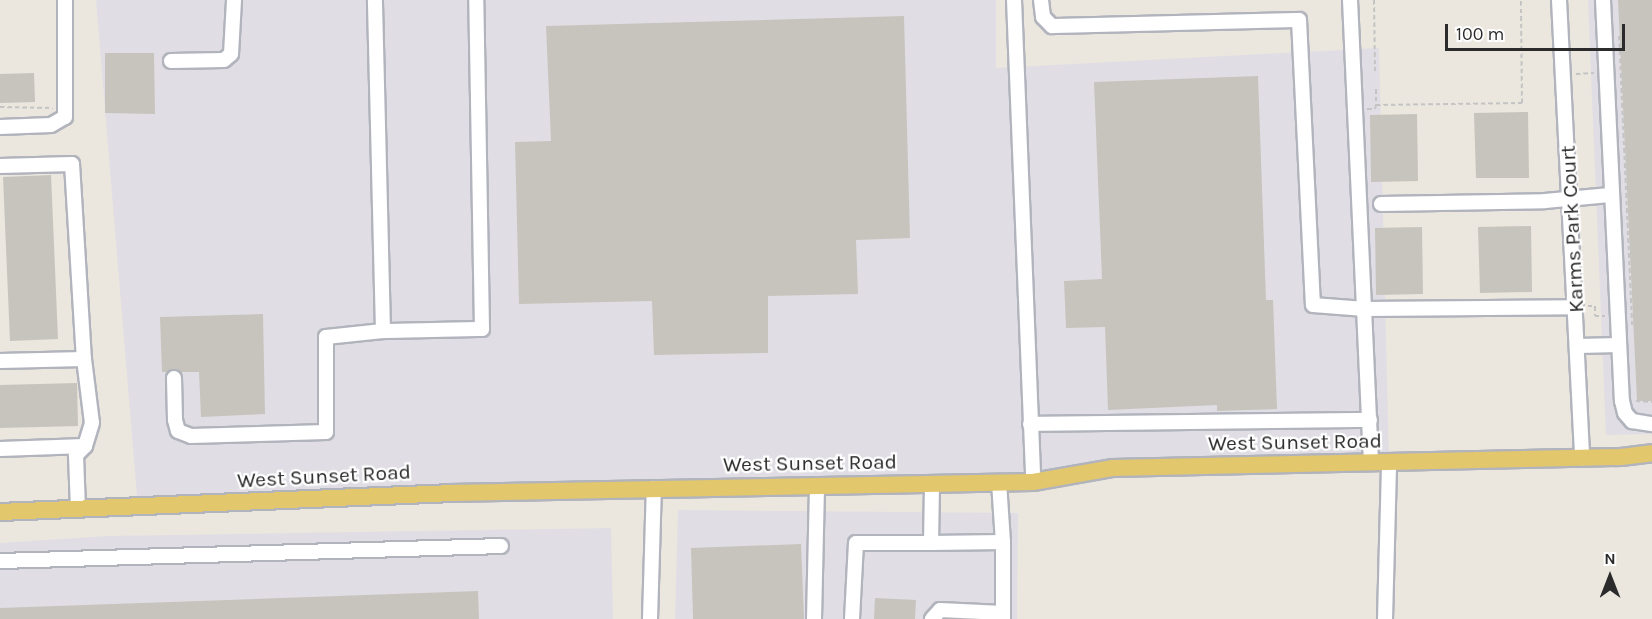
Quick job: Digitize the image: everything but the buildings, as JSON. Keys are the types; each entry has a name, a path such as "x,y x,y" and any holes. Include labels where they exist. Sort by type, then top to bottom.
{"main road":[{"name":"West Sunset Road","path":"0,512 448,493 1034,482 1112,468 1620,457 1652,453"},
{"name":"West Sunset Road","path":"1620,457 1652,467"}],"street":[{"path":"0,127 51,125 65,117 65,0"},
{"path":"171,61 224,60 231,54 234,0"},
{"path":"375,0 383,330"},
{"path":"174,378 174,420 178,431 191,436 326,432 326,337 383,330 482,329 476,0"},
{"path":"1014,0 1034,482"},
{"path":"1041,0 1043,17 1052,26 1299,20 1311,302 1320,308 1582,307"},
{"path":"1350,0 1371,462"},
{"name":"Karms Park Court","path":"1559,0 1570,197 1582,307 1578,346 1582,458"},
{"path":"1603,0 1610,195 1625,413 1632,421 1652,424"},
{"path":"0,166 72,164 84,359 92,423 84,446 76,454 78,510"},
{"path":"1382,204 1545,201 1610,195"},
{"path":"1578,346 1619,345"},
{"path":"0,362 84,359"},
{"path":"1030,424 1370,420"},
{"path":"0,449 84,446"},
{"path":"1385,619 1389,463"},
{"path":"932,619 940,610 1003,616 1004,542 999,482"},
{"path":"931,543 932,484"},
{"path":"814,619 817,486"},
{"path":"650,619 654,488"},
{"path":"852,619 856,543 1004,542"},
{"path":"0,561 501,546"}],"path":[{"path":"1374,0 1375,71"},
{"path":"1376,105 1522,103 1521,0"},
{"path":"1576,74 1598,73"},
{"path":"1361,110 1375,109 1376,89"},
{"path":"0,107 56,108"},
{"path":"1582,307 1595,306 1595,316 1612,316"},
{"path":"1636,402 1652,402"}],"shaded area":[{"path":"96,0 996,0 996,68 1379,48 1389,463 1112,468 1033,482 138,508"},
{"path":"1588,0 1652,0 1652,434 1606,435"},
{"path":"678,510 1018,513 1017,619 675,619"},
{"path":"611,528 613,619 0,619 0,543 107,536"}]}
